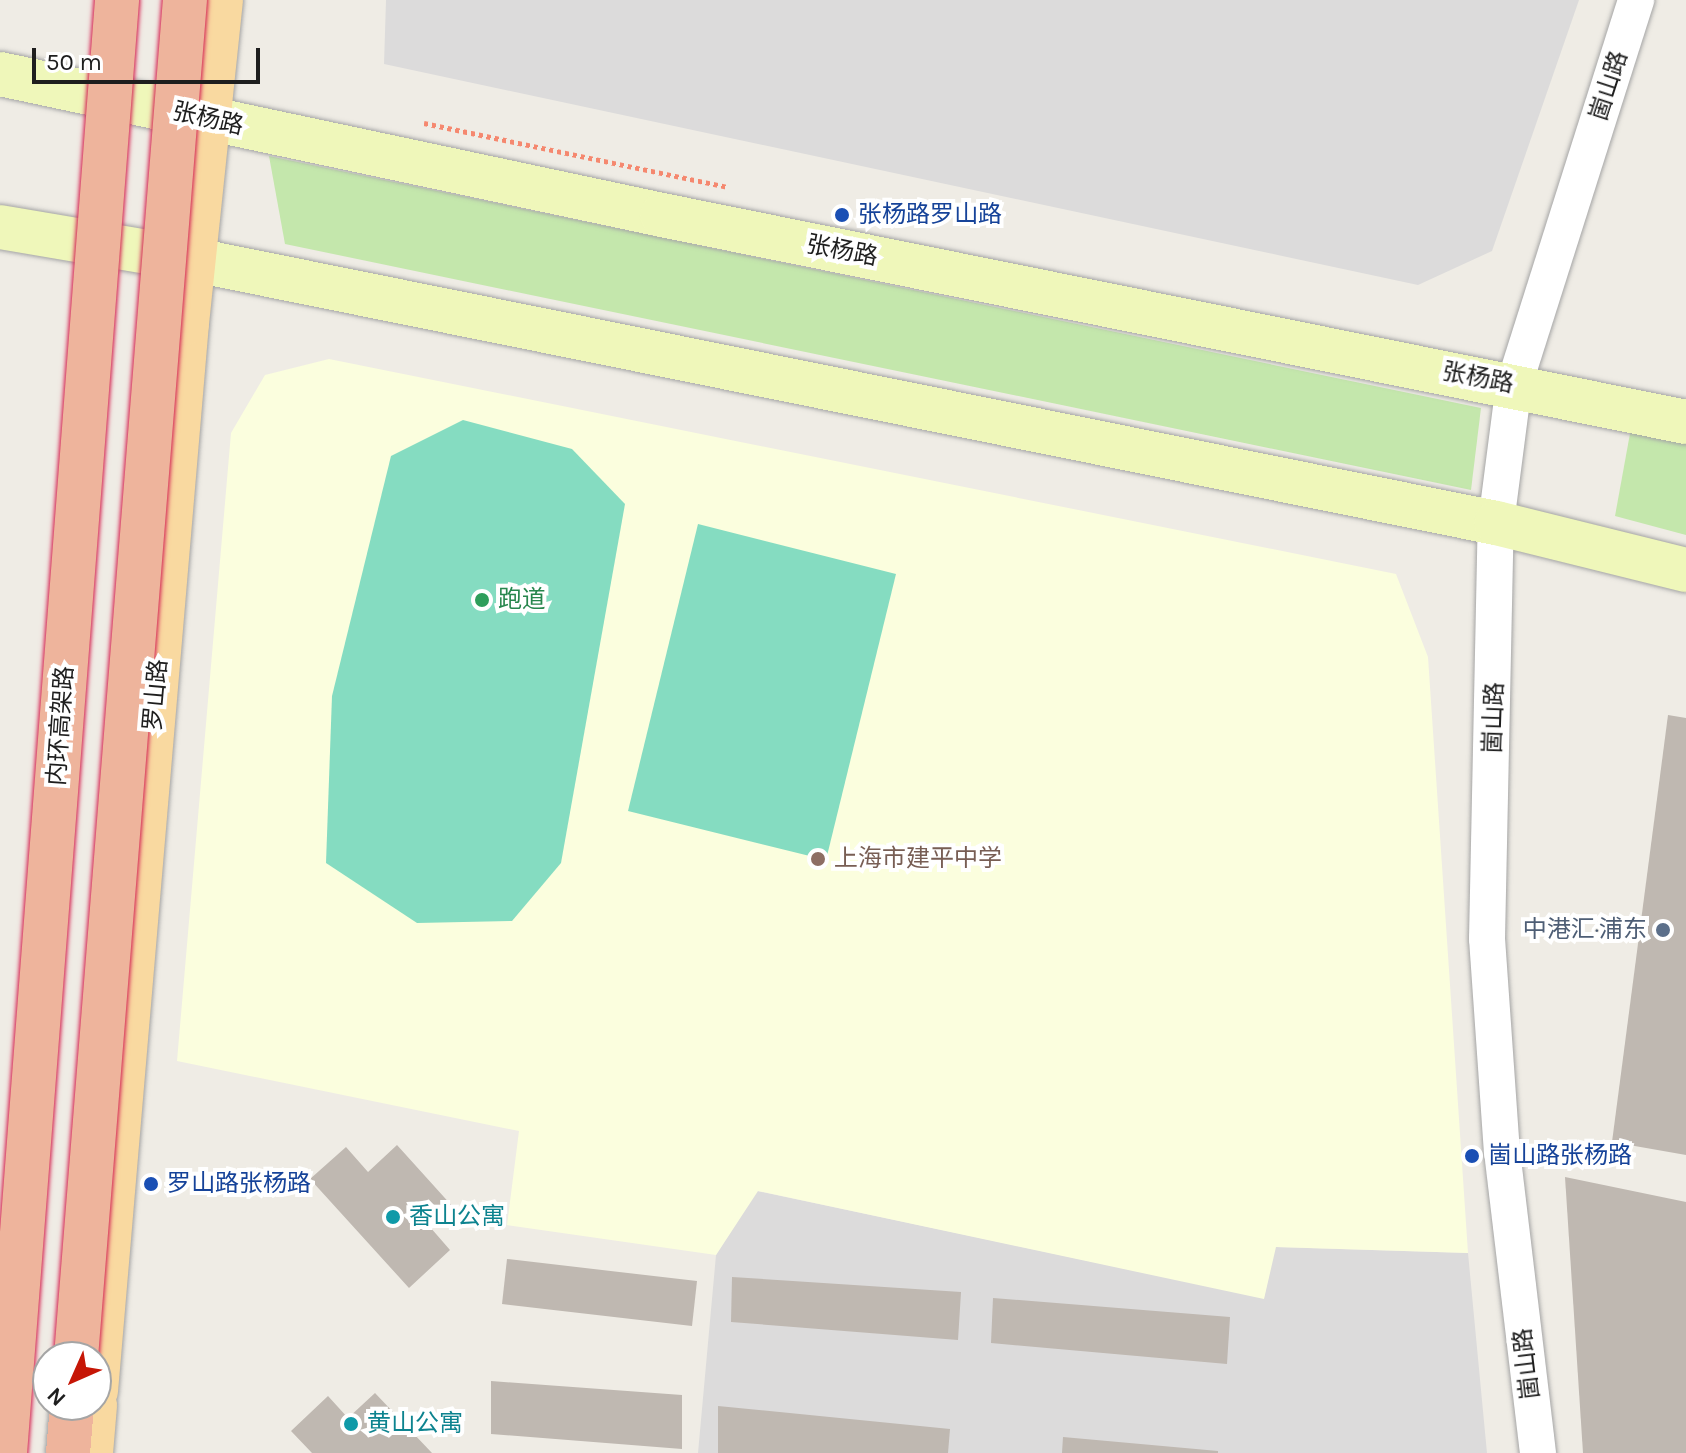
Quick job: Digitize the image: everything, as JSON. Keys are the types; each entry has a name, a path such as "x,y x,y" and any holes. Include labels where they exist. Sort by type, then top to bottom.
{"highway":[{"name":"内环高架路","path":"5,1453 117,0"},
{"path":"77,1341 185,0"},
{"path":"68,1453 71,1421"}],"main road":[{"path":"0,1296 96,94 100,0"},
{"name":"罗山路","path":"100,1341 195,260 221,0"},
{"name":"张杨路","path":"0,74 1686,422"},
{"path":"0,227 195,260 1496,523 1686,570"},
{"path":"91,1453 94,1421"}],"street":[{"name":"崮山路","path":"1538,1453 1502,1153 1487,939 1496,523 1514,385 1636,0"}],"shaded area":[{"path":"386,0 1579,0 1492,251 1418,285 384,64"},
{"name":"上海市建平中学","path":"329,359 1396,574 1428,657 1468,1253 1276,1247 1264,1299 758,1191 716,1255 507,1225 519,1131 177,1061 231,433 265,375"},
{"path":"757,1191 1264,1298 1275,1247 1468,1253 1487,1453 698,1453 716,1255"}],"green space":[{"path":"269,156 1481,408 1471,490 285,244"},
{"name":"跑道","path":"463,420 572,449 625,504 561,863 512,921 417,923 326,863 332,696 391,456"},
{"path":"1631,428 1686,441 1686,535 1615,516"},
{"path":"698,524 896,574 826,860 628,811"}],"building":[{"name":"中港汇·浦东","path":"1668,715 1686,718 1686,1155 1612,1142"},
{"name":"香山公寓","path":"397,1145 453,1207 430,1227 450,1250 409,1288 310,1179 346,1147 368,1172"},
{"path":"1565,1177 1686,1202 1686,1453 1583,1453"},
{"path":"507,1259 697,1281 692,1326 502,1304"},
{"path":"732,1277 961,1292 958,1340 731,1322"},
{"path":"993,1298 1230,1317 1227,1364 991,1343"},
{"path":"491,1381 682,1395 682,1449 491,1434"},
{"name":"黄山公寓","path":"375,1393 432,1453 312,1453 291,1431 328,1396 348,1418"},
{"path":"718,1406 950,1429 948,1453 718,1453"},
{"path":"1063,1437 1218,1451 1218,1453 1062,1453"}],"place":[{"name":"张杨路罗山路","path":"842,215"},
{"name":"跑道","path":"482,600"},
{"name":"上海市建平中学","path":"818,859"},
{"name":"中港汇·浦东","path":"1663,930"},
{"name":"崮山路张杨路","path":"1472,1156"},
{"name":"罗山路张杨路","path":"151,1184"},
{"name":"香山公寓","path":"393,1217"},
{"name":"黄山公寓","path":"351,1424"}]}
